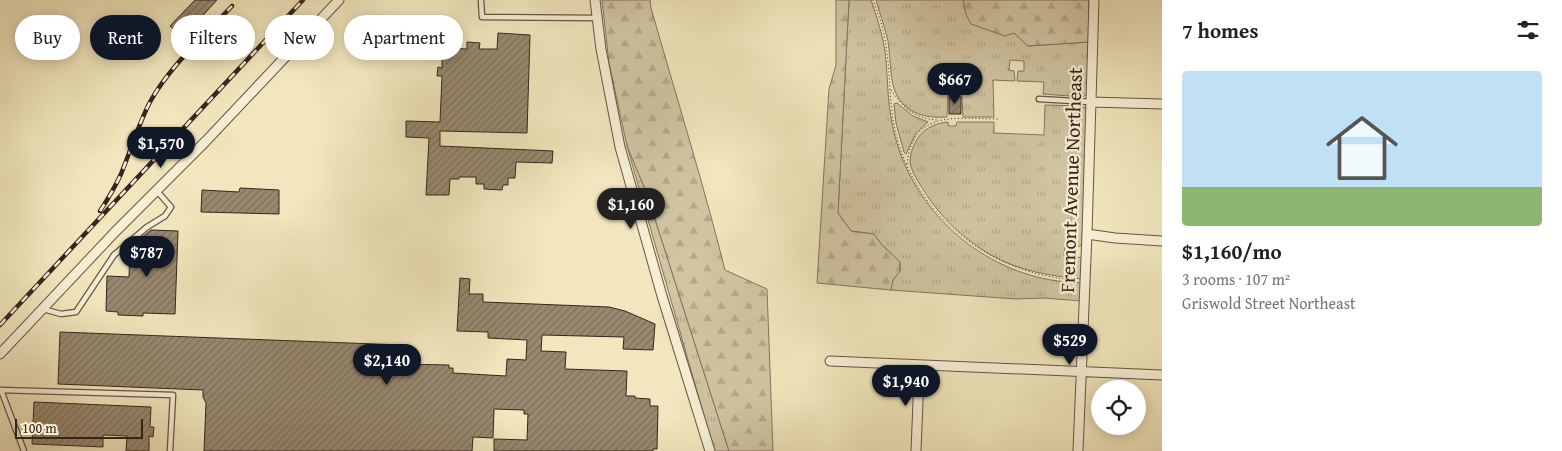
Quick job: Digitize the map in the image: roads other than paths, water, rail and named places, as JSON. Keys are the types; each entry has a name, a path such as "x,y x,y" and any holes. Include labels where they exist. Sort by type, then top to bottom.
{"street":[{"path":"0,354 339,0"},
{"path":"595,0 605,75 620,147 657,278 710,451"},
{"name":"Fremont Avenue Northeast","path":"1078,451 1094,0"},
{"path":"1091,102 1162,104"},
{"path":"1087,234 1114,238 1162,240"},
{"path":"830,361 1162,375"},
{"path":"916,451 920,366"}],"lane":[{"path":"481,0 482,17 597,18"},
{"path":"1039,99 1091,102"},
{"path":"43,309 61,314 76,312 114,255 147,227 165,216 171,207 157,190"},
{"path":"24,451 1,390 173,396 170,451"}],"railway":[{"path":"0,325 303,0"},
{"path":"100,211 121,174 142,120 158,89 188,52 232,6"}]}
